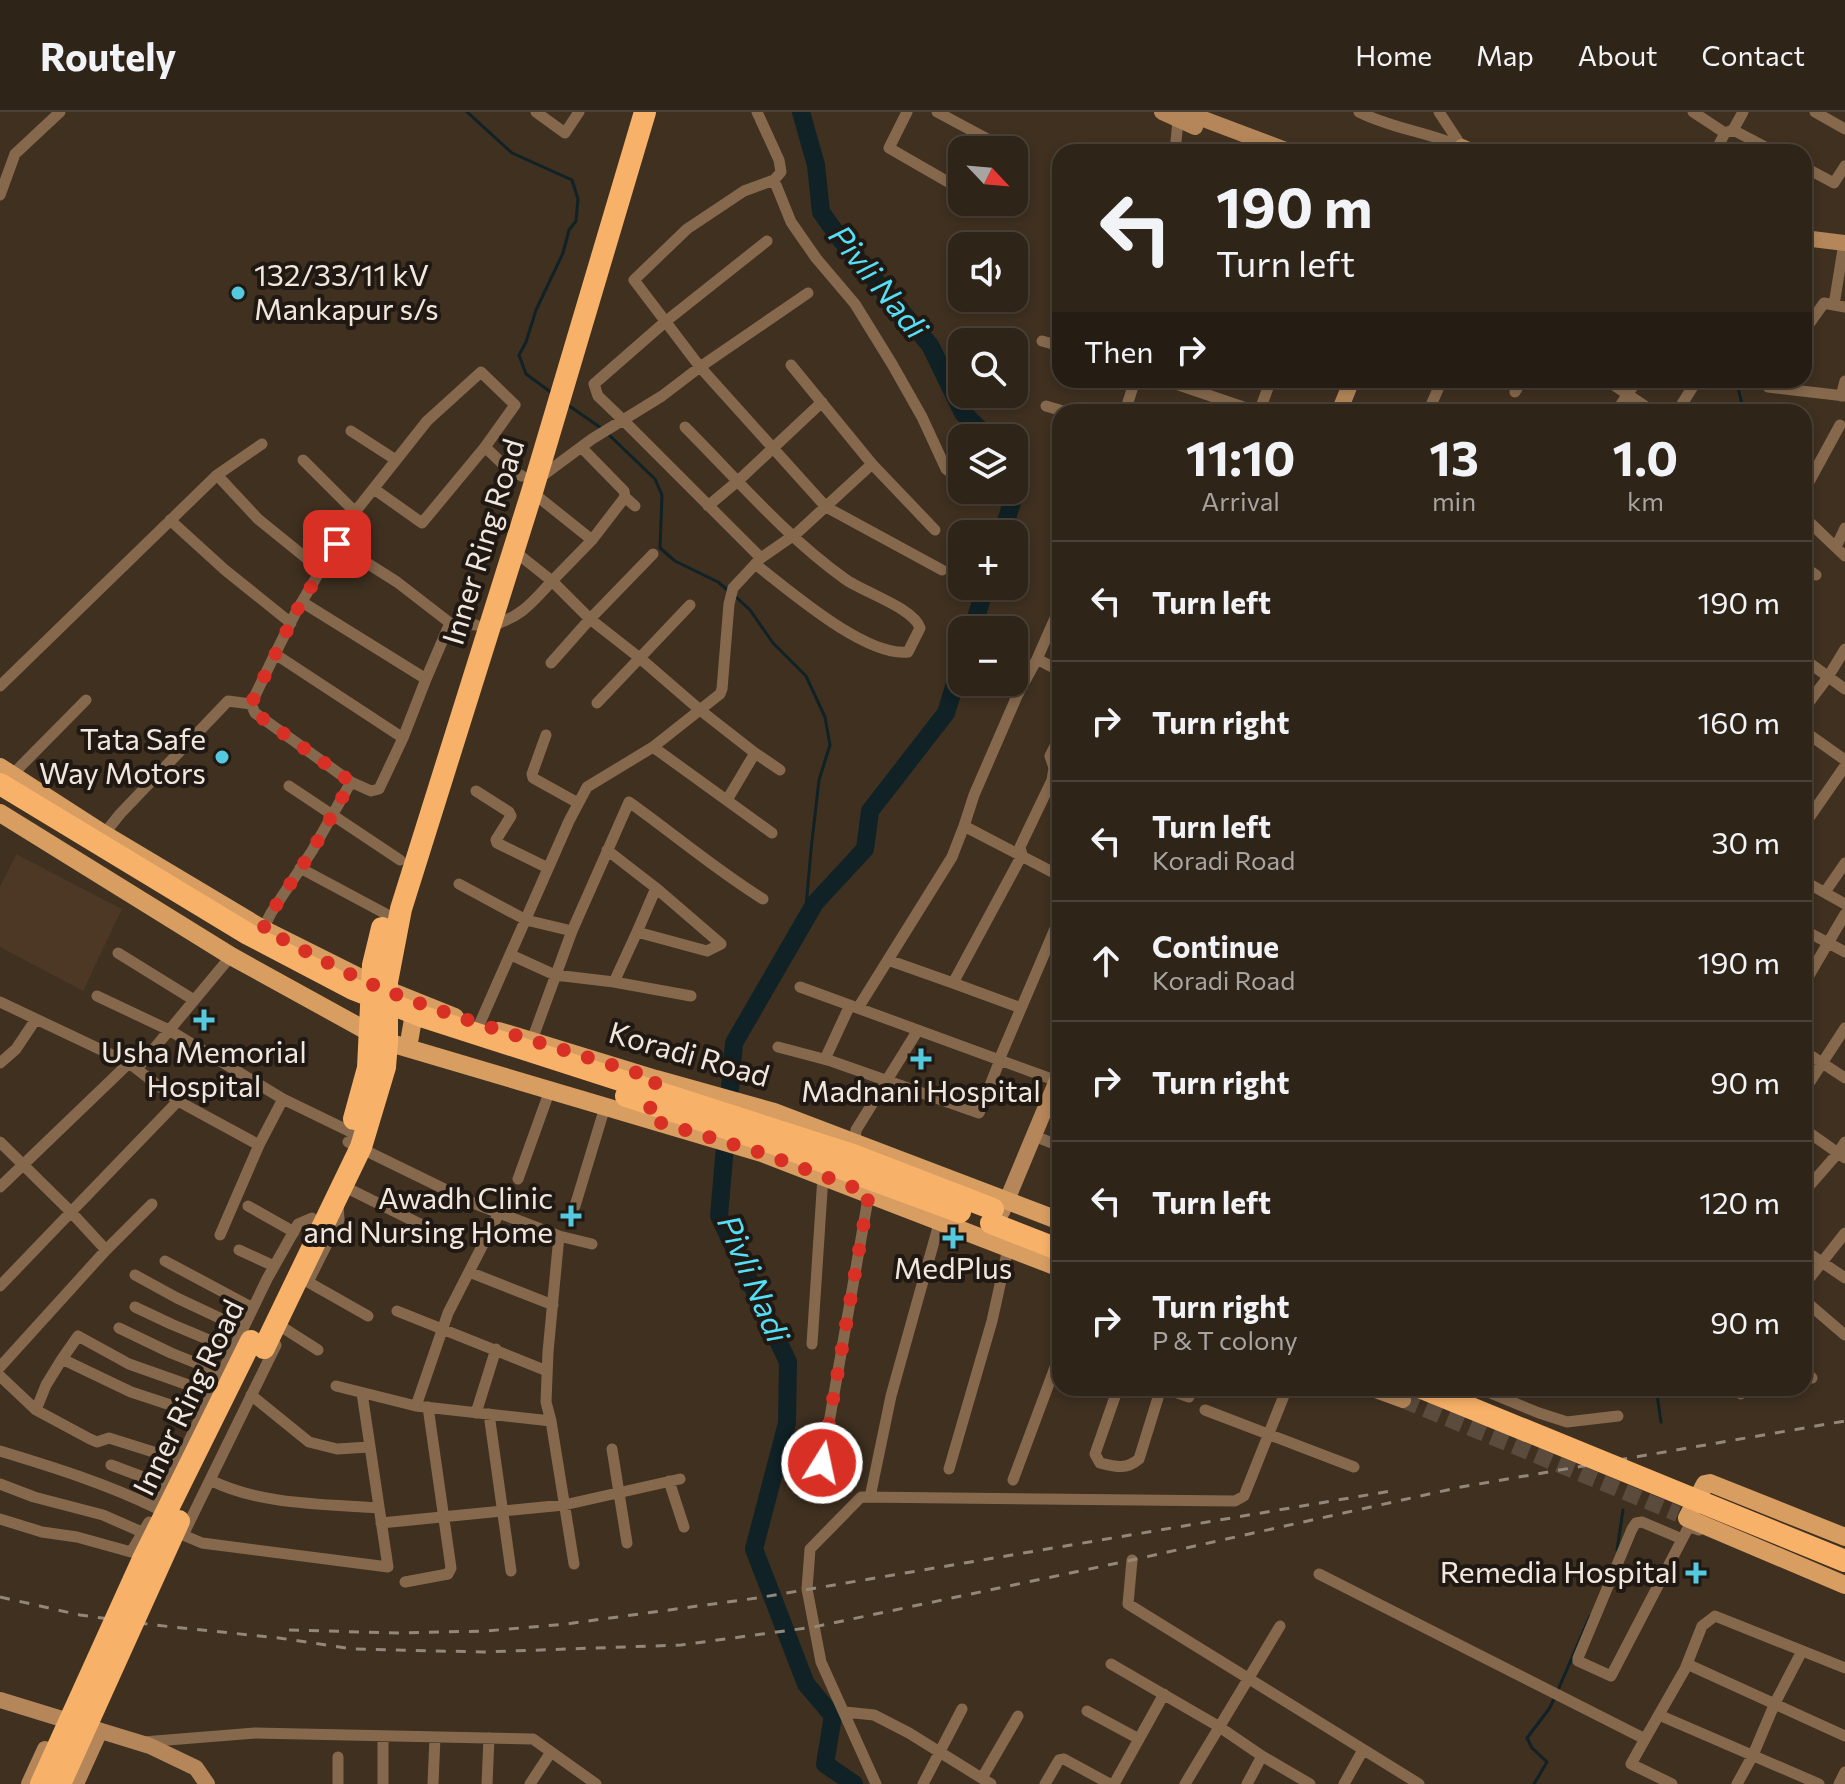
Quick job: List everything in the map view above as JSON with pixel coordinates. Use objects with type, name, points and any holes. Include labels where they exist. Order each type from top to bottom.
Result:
[{"type":"highway","name":"Inner Ring Road","points":[[380,988],[482,626],[513,550],[550,399],[613,164],[630,112]]},
{"type":"highway","name":"Inner Ring Road","points":[[550,399],[567,374],[645,112]]},
{"type":"highway","name":"Inner Ring Road","points":[[60,1784],[173,1533],[248,1342],[340,1191],[368,1068],[388,1041],[380,988],[373,965],[400,860],[529,483]]},
{"type":"highway","points":[[4,775],[248,934],[353,989],[424,1017],[853,1155],[1052,1246]]},
{"type":"highway","points":[[0,801],[252,951],[367,1007],[470,1046],[766,1141],[1003,1224],[1052,1233]]},
{"type":"highway","name":"Inner Ring Road","points":[[41,1784],[143,1559],[248,1342],[353,1141]]},
{"type":"highway","points":[[1442,1396],[1845,1561]]},
{"type":"highway","points":[[1477,1396],[1845,1546]]},
{"type":"main road","name":"Koradi Road","points":[[4,775],[263,929],[380,988],[479,1025],[774,1112],[855,1144],[1003,1224],[1052,1221]]},
{"type":"main road","points":[[0,813],[226,953],[388,1041],[762,1153],[940,1220],[1003,1224],[1052,1262]]},
{"type":"main road","points":[[226,953],[236,913]]},
{"type":"main road","points":[[388,1041],[416,1002]]},
{"type":"main road","points":[[648,1119],[656,1079]]},
{"type":"main road","points":[[1845,1537],[1710,1483],[1705,1484],[1682,1516],[1845,1585]]},
{"type":"street","points":[[0,195],[15,154],[60,112]]},
{"type":"street","points":[[536,112],[565,133],[579,112]]},
{"type":"street","points":[[757,112],[779,160],[781,172],[774,180],[744,191],[687,229],[634,280],[700,367],[826,507],[942,570]]},
{"type":"street","points":[[907,112],[889,148],[948,182]]},
{"type":"street","points":[[937,112],[982,136]]},
{"type":"street","points":[[1162,112],[1267,144]]},
{"type":"street","points":[[1359,112],[1378,122],[1454,144]]},
{"type":"street","points":[[1439,112],[1461,144]]},
{"type":"street","points":[[1693,112],[1757,144]]},
{"type":"street","points":[[1721,144],[1743,112]]},
{"type":"street","points":[[1815,112],[1845,129]]},
{"type":"street","points":[[1177,144],[1182,116]]},
{"type":"street","points":[[1182,116],[1243,144]]},
{"type":"street","points":[[1812,171],[1834,183],[1845,166]]},
{"type":"street","points":[[774,180],[791,222],[816,258],[855,304],[900,377],[948,471]]},
{"type":"street","points":[[1812,239],[1844,243],[1840,306],[1824,303],[1812,320]]},
{"type":"street","points":[[685,427],[791,536],[847,580],[918,621],[920,628],[908,652],[899,653],[852,634],[816,611],[758,561],[598,396],[594,384],[665,322],[767,241]]},
{"type":"street","points":[[529,483],[662,396],[808,293]]},
{"type":"street","points":[[1042,341],[1052,344]]},
{"type":"street","points":[[791,365],[872,464],[935,530]]},
{"type":"street","points":[[374,489],[422,523],[485,447],[515,405],[481,372],[427,421],[355,512],[275,654],[251,704],[255,713],[351,782],[371,791],[379,789],[450,623]]},
{"type":"street","points":[[1776,388],[1843,396],[1845,381]]},
{"type":"street","points":[[1188,388],[1235,404]]},
{"type":"street","points":[[1515,392],[1517,388]]},
{"type":"street","points":[[1618,388],[1642,404]]},
{"type":"street","points":[[1622,404],[1632,388]]},
{"type":"street","points":[[708,506],[822,402]]},
{"type":"street","points":[[1046,406],[1052,408]]},
{"type":"street","points":[[1812,476],[1840,425]]},
{"type":"street","points":[[351,431],[396,460]]},
{"type":"street","points":[[0,686],[217,475],[262,444]]},
{"type":"street","points":[[485,447],[592,540]]},
{"type":"street","points":[[581,447],[635,506]]},
{"type":"street","points":[[303,460],[355,512]]},
{"type":"street","points":[[479,1025],[587,787],[653,747],[720,694],[733,588],[758,561],[797,533],[872,464]]},
{"type":"street","points":[[217,475],[258,519],[321,570]]},
{"type":"street","points":[[337,544],[397,582],[450,623],[482,626],[508,621],[527,609],[592,540],[625,497]]},
{"type":"street","points":[[170,520],[225,570],[291,623]]},
{"type":"street","points":[[1812,525],[1840,552]]},
{"type":"street","points":[[1840,552],[1845,528]]},
{"type":"street","points":[[513,550],[700,710],[780,770]]},
{"type":"street","points":[[551,663],[653,554]]},
{"type":"street","points":[[1812,572],[1816,575]]},
{"type":"street","points":[[302,602],[426,679]]},
{"type":"street","points":[[597,703],[690,605]]},
{"type":"street","points":[[825,1059],[854,1007],[888,960],[952,857],[974,795],[1052,625]]},
{"type":"street","points":[[1812,698],[1845,649]]},
{"type":"street","points":[[275,654],[403,738]]},
{"type":"street","points":[[1037,659],[1052,667]]},
{"type":"street","points":[[1812,665],[1845,689]]},
{"type":"street","points":[[4,775],[86,700]]},
{"type":"street","points":[[104,834],[228,701],[251,704]]},
{"type":"street","points":[[546,735],[533,778],[578,803]]},
{"type":"street","points":[[1812,737],[1845,760]]},
{"type":"street","points":[[653,747],[772,833]]},
{"type":"street","points":[[727,800],[755,753]]},
{"type":"street","points":[[1812,813],[1845,766]]},
{"type":"street","points":[[953,983],[1022,855],[1020,847],[1052,780]]},
{"type":"street","points":[[263,929],[351,782]]},
{"type":"street","points":[[289,786],[400,860]]},
{"type":"street","points":[[476,791],[511,816],[497,843],[548,868]]},
{"type":"street","points":[[532,1040],[572,931],[629,802],[734,881],[763,899]]},
{"type":"street","points":[[964,826],[1052,872]]},
{"type":"street","points":[[607,850],[721,944],[707,951],[637,932]]},
{"type":"street","points":[[1825,892],[1845,863]]},
{"type":"street","points":[[300,868],[386,914]]},
{"type":"street","points":[[459,884],[526,920],[572,931]]},
{"type":"street","points":[[1812,885],[1845,904]]},
{"type":"street","points":[[614,982],[656,888]]},
{"type":"street","points":[[1812,969],[1845,914]]},
{"type":"street","points":[[1812,934],[1845,952]]},
{"type":"street","points":[[778,1047],[825,1059],[979,1113],[1052,936]]},
{"type":"street","points":[[118,953],[194,1000]]},
{"type":"street","points":[[0,1187],[169,1030],[226,953]]},
{"type":"street","points":[[511,955],[555,975],[691,996]]},
{"type":"street","points":[[888,960],[1021,1008]]},
{"type":"street","points":[[800,987],[1000,1060],[1052,1075]]},
{"type":"street","points":[[97,996],[169,1030],[353,1141],[473,1203],[559,1236],[592,1244]]},
{"type":"street","points":[[0,1002],[133,1066],[178,1101],[259,1145]]},
{"type":"street","points":[[0,1063],[16,1049],[36,1019]]},
{"type":"street","points":[[1812,1079],[1845,1028]]},
{"type":"street","points":[[855,1144],[856,1130],[918,1030]]},
{"type":"street","points":[[1812,1056],[1845,1078]]},
{"type":"street","points":[[518,1179],[550,1090]]},
{"type":"street","points":[[949,1469],[992,1321],[1003,1224],[1052,1092]]},
{"type":"street","points":[[220,1235],[259,1145],[283,1099]]},
{"type":"street","points":[[0,1286],[178,1101]]},
{"type":"street","points":[[575,1206],[605,1107]]},
{"type":"street","points":[[1812,1135],[1841,1156]]},
{"type":"street","points":[[1034,1136],[1052,1143]]},
{"type":"street","points":[[0,1142],[106,1250]]},
{"type":"street","points":[[1812,1184],[1841,1156],[1845,1142]]},
{"type":"street","points":[[812,1344],[823,1176]]},
{"type":"street","points":[[362,1393],[388,1567],[202,1543],[183,1535],[339,1220],[340,1191],[422,1225]]},
{"type":"street","points":[[822,1463],[869,1193]]},
{"type":"street","points":[[0,1367],[152,1204]]},
{"type":"street","points":[[248,1206],[294,1232]]},
{"type":"street","points":[[405,1582],[448,1574],[451,1568],[445,1518],[422,1406],[442,1328],[499,1213]]},
{"type":"street","points":[[0,1519],[131,1552],[144,1533],[221,1373],[248,1342],[253,1308],[274,1266],[298,1224],[312,1218]]},
{"type":"street","points":[[870,1497],[891,1396],[940,1220]]},
{"type":"street","points":[[1812,1276],[1845,1233]]},
{"type":"street","points":[[559,1236],[546,1402],[574,1564]]},
{"type":"street","points":[[239,1250],[274,1266]]},
{"type":"street","points":[[1812,1255],[1845,1278]]},
{"type":"street","points":[[165,1261],[253,1308]]},
{"type":"street","points":[[469,1272],[553,1305]]},
{"type":"street","points":[[135,1275],[248,1342]]},
{"type":"street","points":[[308,1282],[368,1316]]},
{"type":"street","points":[[135,1307],[171,1324],[248,1342]]},
{"type":"street","points":[[1812,1307],[1845,1335]]},
{"type":"street","points":[[397,1311],[547,1371]]},
{"type":"street","points":[[119,1328],[221,1373]]},
{"type":"street","points":[[285,1329],[318,1350]]},
{"type":"street","points":[[36,1410],[46,1385],[78,1336],[129,1364],[211,1393]]},
{"type":"street","points":[[476,1413],[496,1349]]},
{"type":"street","points":[[62,1359],[131,1392],[201,1415]]},
{"type":"street","points":[[1013,1480],[1052,1375]]},
{"type":"street","points":[[0,1376],[36,1410],[90,1439],[97,1442],[109,1438],[179,1460]]},
{"type":"street","points":[[336,1386],[422,1406],[551,1421]]},
{"type":"street","points":[[251,1395],[309,1442],[337,1449],[369,1447]]},
{"type":"street","points":[[1115,1396],[1095,1454],[1100,1463],[1120,1468],[1139,1459],[1159,1396]]},
{"type":"street","points":[[876,1783],[821,1662],[807,1589],[810,1549],[861,1497],[1235,1501],[1244,1496],[1284,1396]]},
{"type":"street","points":[[1392,1396],[1403,1400]]},
{"type":"street","points":[[1498,1396],[1567,1422],[1618,1416]]},
{"type":"street","points":[[1205,1410],[1354,1467]]},
{"type":"street","points":[[489,1414],[511,1571]]},
{"type":"street","points":[[612,1449],[627,1543]]},
{"type":"street","points":[[0,1451],[135,1497],[156,1508]]},
{"type":"street","points":[[111,1465],[167,1486]]},
{"type":"street","points":[[210,1480],[227,1489],[278,1500],[379,1508]]},
{"type":"street","points":[[381,1523],[564,1505],[674,1480],[684,1527]]},
{"type":"street","points":[[0,1484],[34,1497],[103,1515],[144,1533]]},
{"type":"street","points":[[1682,1539],[1642,1522],[1636,1523],[1578,1661],[1611,1676],[1688,1528],[1730,1544],[1748,1544]]},
{"type":"street","points":[[1132,1560],[1128,1604],[1419,1784]]},
{"type":"street","points":[[1319,1574],[1645,1739]]},
{"type":"street","points":[[1672,1784],[1631,1764],[1687,1664],[1702,1626],[1715,1616],[1845,1668]]},
{"type":"street","points":[[1185,1784],[1280,1626]]},
{"type":"street","points":[[1737,1784],[1802,1651]]},
{"type":"street","points":[[1111,1664],[1310,1784]]},
{"type":"street","points":[[1687,1664],[1845,1736]]},
{"type":"street","points":[[1045,1784],[1059,1760],[1064,1759],[1112,1784],[1164,1694]]},
{"type":"street","points":[[0,1700],[154,1747],[196,1768],[207,1784]]},
{"type":"street","points":[[923,1784],[962,1709]]},
{"type":"street","points":[[1087,1711],[1139,1739]]},
{"type":"street","points":[[845,1712],[874,1715],[987,1781],[1018,1716]]},
{"type":"street","points":[[1659,1715],[1819,1784]]},
{"type":"street","points":[[29,1784],[59,1719]]},
{"type":"street","points":[[76,1784],[100,1731]]},
{"type":"street","points":[[140,1743],[255,1733],[533,1739],[585,1779]]},
{"type":"street","points":[[383,1736],[383,1784]]},
{"type":"street","points":[[433,1784],[435,1737]]},
{"type":"street","points":[[487,1784],[489,1738]]},
{"type":"street","points":[[1344,1784],[1363,1750]]},
{"type":"street","points":[[530,1784],[551,1752]]},
{"type":"street","points":[[1247,1784],[1262,1756]]},
{"type":"street","points":[[338,1757],[338,1784]]},
{"type":"street","points":[[1839,1784],[1845,1772]]},
{"type":"street","points":[[570,1784],[585,1779]]},
{"type":"shaded area","points":[[16,854],[122,909],[83,991],[0,947],[0,887]]},
{"type":"waterway","points":[[467,112],[512,153],[572,180],[578,199],[576,221],[569,230],[563,253],[519,355],[526,374],[552,393]]},
{"type":"waterway","name":"Pivli Nadi","points":[[801,112],[816,165],[821,212],[930,345],[963,413],[974,424]]},
{"type":"waterway","points":[[1738,388],[1742,404]]},
{"type":"waterway","points":[[568,405],[601,428]]},
{"type":"waterway","points":[[607,433],[655,479],[662,495],[660,548],[675,561],[718,582],[730,592]]},
{"type":"waterway","name":"Pivli Nadi","points":[[1006,520],[1011,504]]},
{"type":"waterway","points":[[736,597],[750,610],[773,643],[806,676],[825,717],[830,745],[819,780],[805,919]]},
{"type":"waterway","name":"Pivli Nadi","points":[[976,616],[982,600]]},
{"type":"waterway","name":"Pivli Nadi","points":[[854,1784],[825,1764],[833,1716],[806,1684],[754,1549],[787,1423],[788,1362],[719,1216],[734,1043],[815,903],[865,849],[870,811],[946,713],[951,696]]},
{"type":"waterway","points":[[1657,1396],[1661,1422]]},
{"type":"waterway","points":[[1617,1550],[1623,1510]]},
{"type":"waterway","points":[[1558,1690],[1590,1616]]},
{"type":"waterway","points":[[1534,1784],[1547,1762],[1532,1748],[1527,1738],[1555,1697]]},
{"type":"tunnel","points":[[1403,1400],[1678,1514]]},
{"type":"railway","points":[[0,1597],[80,1615],[353,1649],[483,1652],[681,1645],[814,1627],[1461,1487],[1845,1421]]},
{"type":"railway","points":[[289,1630],[399,1633],[486,1631],[566,1624],[757,1598],[1397,1490]]},
{"type":"place","name":"132/33/11 kV Mankapur s/s","points":[[238,293]]},
{"type":"place","name":"Tata Safe Way Motors","points":[[222,757]]},
{"type":"place","name":"Usha Memorial Hospital","points":[[204,1020]]},
{"type":"place","name":"Madnani Hospital","points":[[921,1059]]},
{"type":"place","name":"Awadh Clinic and Nursing Home","points":[[571,1216]]},
{"type":"place","name":"MedPlus","points":[[953,1238]]},
{"type":"place","name":"Remedia Hospital","points":[[1696,1573]]},
{"type":"route","points":[[337,544],[297,610],[251,704],[255,713],[351,782],[263,929],[397,995],[479,1025],[656,1079],[648,1119],[762,1153],[869,1193],[822,1463]]}]
